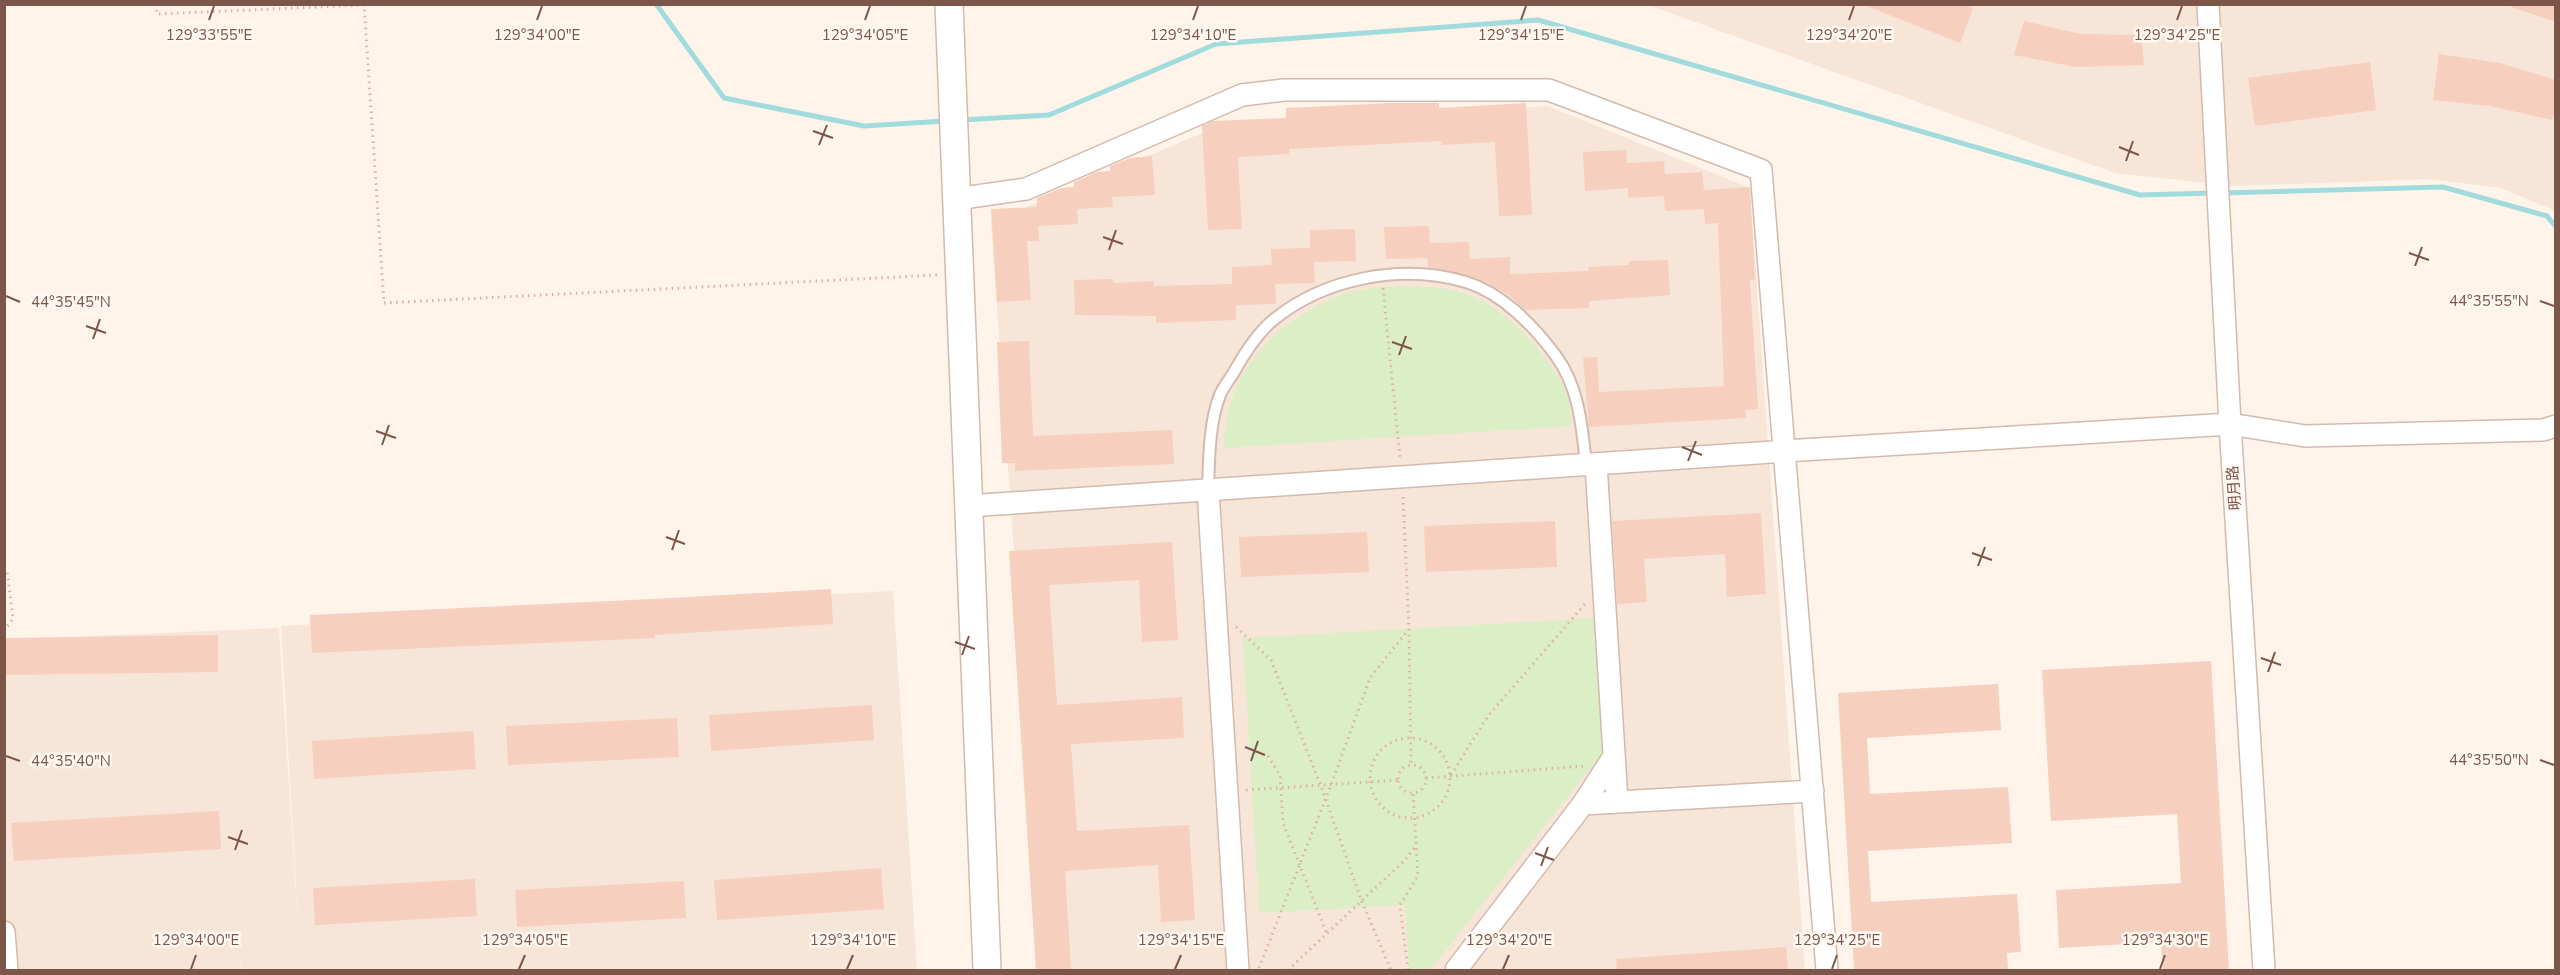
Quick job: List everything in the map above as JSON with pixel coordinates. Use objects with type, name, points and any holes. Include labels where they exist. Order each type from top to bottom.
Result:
[{"type":"street","points":[[949,4],[987,970]]},
{"type":"street","name":"明月路","points":[[2208,4],[2230,424],[2264,970]]},
{"type":"street","points":[[956,199],[1026,189],[1242,95],[1284,90],[1548,90],[1761,170],[1786,451],[1827,970]]},
{"type":"street","points":[[968,506],[1786,451],[2230,424],[2305,436],[2543,430],[2556,426]]},
{"type":"street","points":[[1591,464],[1603,583],[1612,760],[1617,802]]},
{"type":"street","points":[[1208,490],[1238,970]]},
{"type":"street","points":[[1456,970],[1582,804],[1612,760]]},
{"type":"street","points":[[1582,804],[1813,791]]},
{"type":"street","points":[[4,932],[7,970]]},
{"type":"lane","points":[[1208,490],[1210,443],[1220,396],[1247,350],[1272,322],[1310,298],[1345,282],[1382,274],[1428,276],[1466,282],[1503,301],[1557,357],[1573,388],[1591,464]]},
{"type":"path","points":[[156,4],[157,14],[364,5],[384,303],[959,274]]},
{"type":"path","points":[[1382,274],[1402,477],[1409,629],[1411,766]]},
{"type":"path","points":[[4,568],[7,570],[12,619],[4,630]]},
{"type":"path","points":[[1450,777],[1488,716],[1603,583]]},
{"type":"path","points":[[1215,607],[1271,660],[1326,799],[1362,902],[1391,970]]},
{"type":"path","points":[[1258,970],[1371,678],[1409,629]]},
{"type":"path","points":[[1411,738],[1429,743],[1439,750],[1446,761],[1450,777],[1449,788],[1443,800],[1434,810],[1414,817],[1394,815],[1383,807],[1374,796],[1370,783],[1375,759],[1382,749],[1393,742],[1411,738]]},
{"type":"path","points":[[1268,756],[1280,775],[1283,823],[1327,934]]},
{"type":"path","points":[[1426,778],[1612,760]]},
{"type":"path","points":[[1411,766],[1423,770],[1426,778],[1424,787],[1413,793],[1404,790],[1399,780],[1403,770],[1411,766]]},
{"type":"path","points":[[1226,791],[1399,780]]},
{"type":"path","points":[[1408,970],[1401,905],[1418,876],[1413,793]]},
{"type":"path","points":[[1288,970],[1362,902],[1416,846]]},
{"type":"shaded area","points":[[1648,5],[2555,5],[2555,211],[2501,188],[2430,179],[2234,186],[2115,173]]},
{"type":"shaded area","points":[[1548,106],[1750,188],[1805,970],[1043,970],[991,222],[1231,121]]},
{"type":"shaded area","points":[[893,591],[917,970],[241,970],[240,962],[240,970],[5,970],[4,640],[279,628],[300,957],[281,626]]},
{"type":"green space","points":[[1378,287],[1441,288],[1460,292],[1479,299],[1506,317],[1546,358],[1556,374],[1569,403],[1572,426],[1224,448],[1226,422],[1232,398],[1243,375],[1274,337],[1293,321],[1338,296]]},
{"type":"green space","points":[[1596,618],[1604,751],[1430,970],[1409,970],[1405,905],[1259,913],[1243,638]]},
{"type":"building","points":[[1964,4],[1973,8],[1960,43],[1864,5]]},
{"type":"building","points":[[2512,4],[2556,4],[2556,22],[2511,7]]},
{"type":"building","points":[[2024,21],[2080,34],[2141,35],[2144,65],[2076,67],[2014,55]]},
{"type":"building","points":[[2439,54],[2500,63],[2556,80],[2556,109],[2552,120],[2490,106],[2433,100]]},
{"type":"building","points":[[2370,62],[2376,110],[2255,126],[2248,78]]},
{"type":"building","points":[[1439,103],[1439,108],[1526,103],[1532,215],[1499,216],[1495,142],[1442,145],[1441,141],[1289,149],[1289,154],[1238,157],[1242,229],[1208,230],[1202,126],[1213,121],[1286,118],[1286,108]]},
{"type":"building","points":[[1626,150],[1627,163],[1664,161],[1665,174],[1702,172],[1704,190],[1750,187],[1755,280],[1750,280],[1758,409],[1745,410],[1746,418],[1589,427],[1583,358],[1597,357],[1599,392],[1724,386],[1718,223],[1705,224],[1704,209],[1665,211],[1664,196],[1628,198],[1628,188],[1585,191],[1583,152]]},
{"type":"building","points":[[1152,156],[1155,195],[1112,197],[1113,207],[1077,209],[1078,224],[1038,226],[1039,241],[1027,241],[1031,300],[997,302],[991,209],[1037,207],[1037,198],[1061,188],[1074,187],[1074,182],[1097,172],[1110,171],[1110,166],[1130,158]]},
{"type":"building","points":[[1429,226],[1430,243],[1469,242],[1470,259],[1510,257],[1510,274],[1589,271],[1588,267],[1629,265],[1629,261],[1668,260],[1670,295],[1589,301],[1589,308],[1525,310],[1509,295],[1482,280],[1468,275],[1428,268],[1427,258],[1386,259],[1384,227]]},
{"type":"building","points":[[1355,229],[1356,261],[1314,262],[1315,283],[1275,284],[1276,304],[1236,305],[1236,320],[1156,323],[1156,316],[1075,315],[1074,280],[1113,279],[1113,283],[1154,281],[1154,286],[1232,284],[1232,267],[1272,265],[1271,249],[1310,248],[1310,230]]},
{"type":"building","points":[[1029,341],[1033,436],[1172,430],[1174,464],[1015,471],[1015,463],[1002,463],[997,342]]},
{"type":"building","points":[[1761,513],[1766,594],[1727,597],[1725,554],[1644,559],[1647,602],[1617,604],[1612,521]]},
{"type":"building","points":[[1555,521],[1557,567],[1426,572],[1424,526]]},
{"type":"building","points":[[1367,532],[1369,572],[1241,577],[1239,537]]},
{"type":"building","points":[[1172,542],[1178,640],[1142,642],[1139,580],[1049,585],[1057,705],[1182,697],[1184,738],[1071,744],[1077,831],[1189,825],[1195,920],[1161,922],[1158,865],[1065,871],[1071,970],[1036,970],[1009,551]]},
{"type":"building","points":[[831,589],[833,624],[655,635],[655,638],[312,653],[310,615]]},
{"type":"building","points":[[218,635],[218,672],[4,675],[4,638]]},
{"type":"building","points":[[2211,661],[2229,970],[2163,970],[2161,942],[2059,948],[2056,890],[2181,883],[2177,814],[2051,821],[2042,670]]},
{"type":"building","points":[[1998,684],[2001,730],[1867,738],[1870,794],[2008,787],[2012,843],[1868,851],[1871,902],[2017,894],[2021,952],[2007,953],[2008,970],[1854,970],[1838,693]]},
{"type":"building","points":[[872,705],[874,740],[711,751],[709,715]]},
{"type":"building","points":[[677,718],[679,757],[508,765],[506,726]]},
{"type":"building","points":[[473,731],[476,769],[314,779],[312,741]]},
{"type":"building","points":[[219,811],[221,849],[14,861],[11,823]]},
{"type":"building","points":[[881,868],[884,909],[717,920],[714,880]]},
{"type":"building","points":[[475,879],[477,916],[315,925],[313,888]]},
{"type":"building","points":[[684,881],[686,918],[517,927],[515,890]]},
{"type":"building","points":[[1786,947],[1788,970],[1617,970],[1616,959]]},
{"type":"waterway","points":[[656,4],[724,98],[864,126],[946,121]]},
{"type":"waterway","points":[[961,120],[1049,115],[1216,44],[1538,20],[2140,195],[2213,193]]},
{"type":"waterway","points":[[2223,193],[2443,187],[2547,216],[2556,227]]}]
